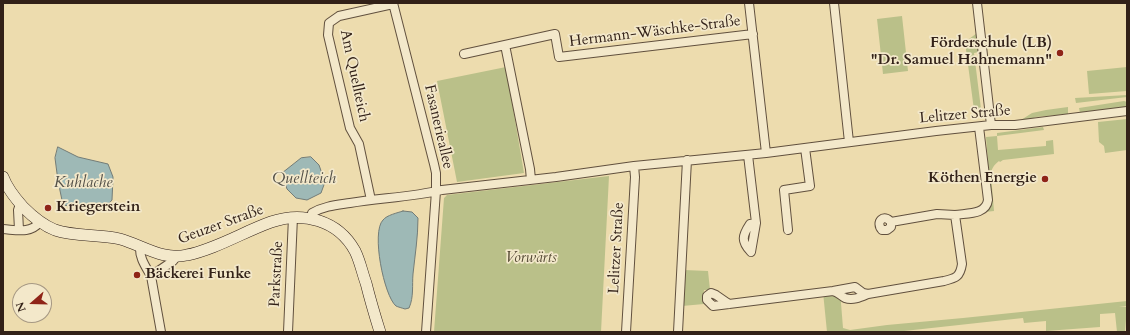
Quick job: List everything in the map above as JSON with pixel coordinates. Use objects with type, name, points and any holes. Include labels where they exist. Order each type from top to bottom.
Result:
[{"type":"main road","name":"Geuzer Straße","points":[[3,177],[8,188],[20,204],[40,222],[54,230],[112,237],[162,255],[176,257],[192,254],[270,222],[281,219],[293,217],[311,218],[322,221],[334,228],[346,239],[355,251],[380,332]]},
{"type":"street","points":[[749,3],[766,153]]},
{"type":"street","points":[[834,3],[849,142]]},
{"type":"street","points":[[977,3],[992,125]]},
{"type":"street","name":"Fasanerieallee","points":[[393,4],[436,173],[426,332]]},
{"type":"street","name":"Am Quellteich","points":[[371,200],[358,144],[350,128],[329,42],[329,23],[339,16],[393,4]]},
{"type":"street","name":"Hermann-Wäschke-Straße","points":[[505,44],[555,34],[559,57],[561,57],[753,34]]},
{"type":"street","points":[[464,54],[505,44],[531,180]]},
{"type":"street","name":"Lelitzer Straße","points":[[311,218],[312,213],[319,209],[371,200],[575,175],[634,166],[766,153],[979,126],[1015,125],[1127,111]]},
{"type":"street","points":[[891,222],[937,214],[955,215],[981,211],[987,205],[988,200],[979,126]]},
{"type":"street","points":[[788,230],[784,190],[810,186],[805,148]]},
{"type":"street","points":[[748,155],[756,223]]},
{"type":"street","points":[[678,332],[687,160]]},
{"type":"street","name":"Lelitzer Straße","points":[[626,332],[635,177],[634,166]]},
{"type":"street","points":[[19,230],[18,210],[20,204]]},
{"type":"street","points":[[833,291],[838,292],[844,298],[850,299],[868,294],[944,281],[958,276],[961,272],[962,264],[955,215]]},
{"type":"street","name":"Parkstraße","points":[[288,332],[293,217]]},
{"type":"street","points":[[3,229],[30,229],[36,227],[40,222]]},
{"type":"street","points":[[140,246],[142,260],[151,276],[161,332]]},
{"type":"street","points":[[151,276],[173,261],[176,257]]},
{"type":"street","points":[[729,304],[833,291],[855,286],[863,293],[868,294]]},
{"type":"green space","points":[[902,16],[908,71],[883,74],[877,19]]},
{"type":"green space","points":[[977,33],[979,52],[974,53],[981,109],[974,110],[965,42]]},
{"type":"green space","points":[[506,67],[524,173],[457,182],[437,81]]},
{"type":"green space","points":[[1127,67],[1127,91],[1089,94],[1087,71]]},
{"type":"green space","points":[[1127,95],[1127,97],[1076,103],[1075,98]]},
{"type":"green space","points":[[1124,101],[1127,102],[1127,107],[1080,113],[1079,108]]},
{"type":"green space","points":[[1068,107],[1068,114],[1036,117],[1026,121],[1021,120],[1032,113]]},
{"type":"green space","points":[[1127,119],[1127,150],[1105,153],[1104,146],[1099,142],[1098,122]]},
{"type":"green space","points":[[1043,127],[1044,130],[997,136],[997,133]]},
{"type":"green space","points":[[997,136],[998,150],[1046,146],[1046,141],[1053,140],[1054,154],[999,161],[993,167],[991,173],[994,211],[985,212],[991,200],[986,137]]},
{"type":"green space","name":"Vorwärts","points":[[609,176],[601,332],[434,332],[444,198],[447,195]]},
{"type":"green space","points":[[684,270],[708,271],[710,290],[704,290],[704,304],[682,306]]},
{"type":"green space","points":[[823,292],[842,297],[843,328],[850,330],[1127,301],[1127,306],[1119,307],[1127,307],[1125,332],[1117,332],[1115,313],[1100,314],[1100,327],[1046,331],[1046,321],[1024,323],[1023,318],[895,332],[827,332]]},
{"type":"water","name":"Kuhlache","points":[[58,147],[78,157],[108,164],[113,177],[112,200],[104,209],[63,205],[55,158]]},
{"type":"water","name":"Quellteich","points":[[311,157],[319,165],[325,182],[321,193],[307,200],[296,198],[287,189],[282,173],[301,158]]},
{"type":"water","points":[[403,211],[412,212],[418,218],[412,300],[409,308],[405,309],[396,306],[387,290],[380,264],[378,237],[383,220],[390,215]]},
{"type":"place","name":"Förderschule (LB) \"Dr. Samuel Hahnemann\"","points":[[1060,53]]},
{"type":"place","name":"Köthen Energie","points":[[1045,179]]},
{"type":"place","name":"Kriegerstein","points":[[48,208]]},
{"type":"place","name":"Bäckerei Funke","points":[[137,275]]}]
